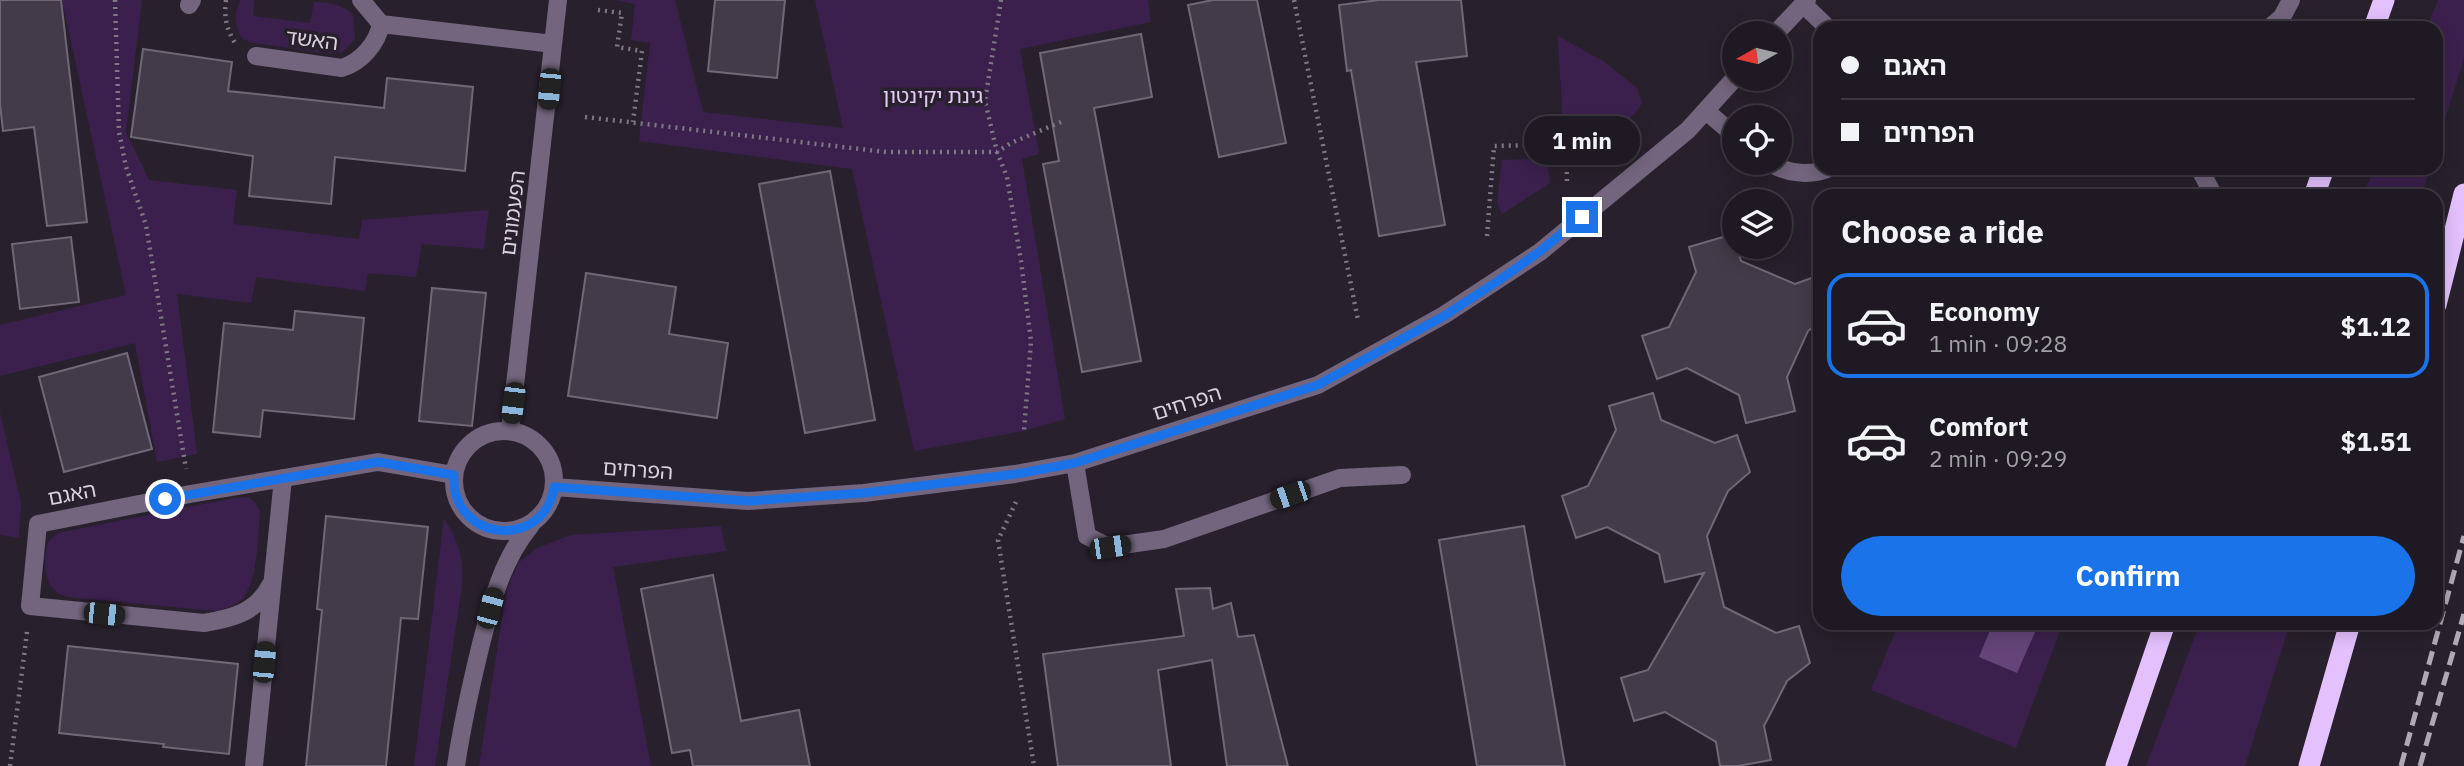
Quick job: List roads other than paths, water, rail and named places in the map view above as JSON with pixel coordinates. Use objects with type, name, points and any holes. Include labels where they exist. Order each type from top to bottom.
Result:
[{"type":"highway","points":[[2376,21],[2384,0]]},
{"type":"highway","points":[[2443,277],[2464,194]]},
{"type":"highway","points":[[2116,766],[2163,630]]},
{"type":"highway","points":[[2309,766],[2348,630]]},
{"type":"street","points":[[361,0],[381,24],[553,44]]},
{"type":"street","name":"הפעמונים","points":[[510,430],[558,0]]},
{"type":"street","points":[[2277,21],[2291,0]]},
{"type":"street","points":[[1787,21],[1805,2],[1822,21]]},
{"type":"street","name":"האשד","points":[[256,56],[342,68],[356,64],[368,51],[380,33],[381,24]]},
{"type":"street","name":"הפרחים","points":[[554,487],[748,501],[878,491],[1016,474],[1075,463],[1318,385],[1444,316],[1539,252],[1688,130],[1724,91]]},
{"type":"street","points":[[1706,111],[1722,125]]},
{"type":"street","points":[[1792,172],[1800,174],[1813,171]]},
{"type":"street","points":[[456,766],[463,714],[497,582],[517,542],[546,509],[555,476],[550,459],[540,446],[526,435],[510,430],[492,431],[468,445],[460,456],[454,475],[456,497],[463,510],[485,528],[501,531],[519,529],[534,522]]},
{"type":"street","name":"האגם","points":[[271,584],[263,599],[248,611],[227,620],[204,623],[30,606],[38,524],[190,494],[378,462],[454,475]]},
{"type":"street","points":[[1075,463],[1087,536],[1110,547],[1164,539],[1340,478],[1402,475]]},
{"type":"street","points":[[254,766],[283,478]]},
{"type":"railway","points":[[2443,613],[2464,536]]},
{"type":"railway","points":[[2420,766],[2464,614]]},
{"type":"railway","points":[[2401,766],[2438,630]]},
{"type":"park label","name":"גינת יקינטון","points":[[933,96]]}]
